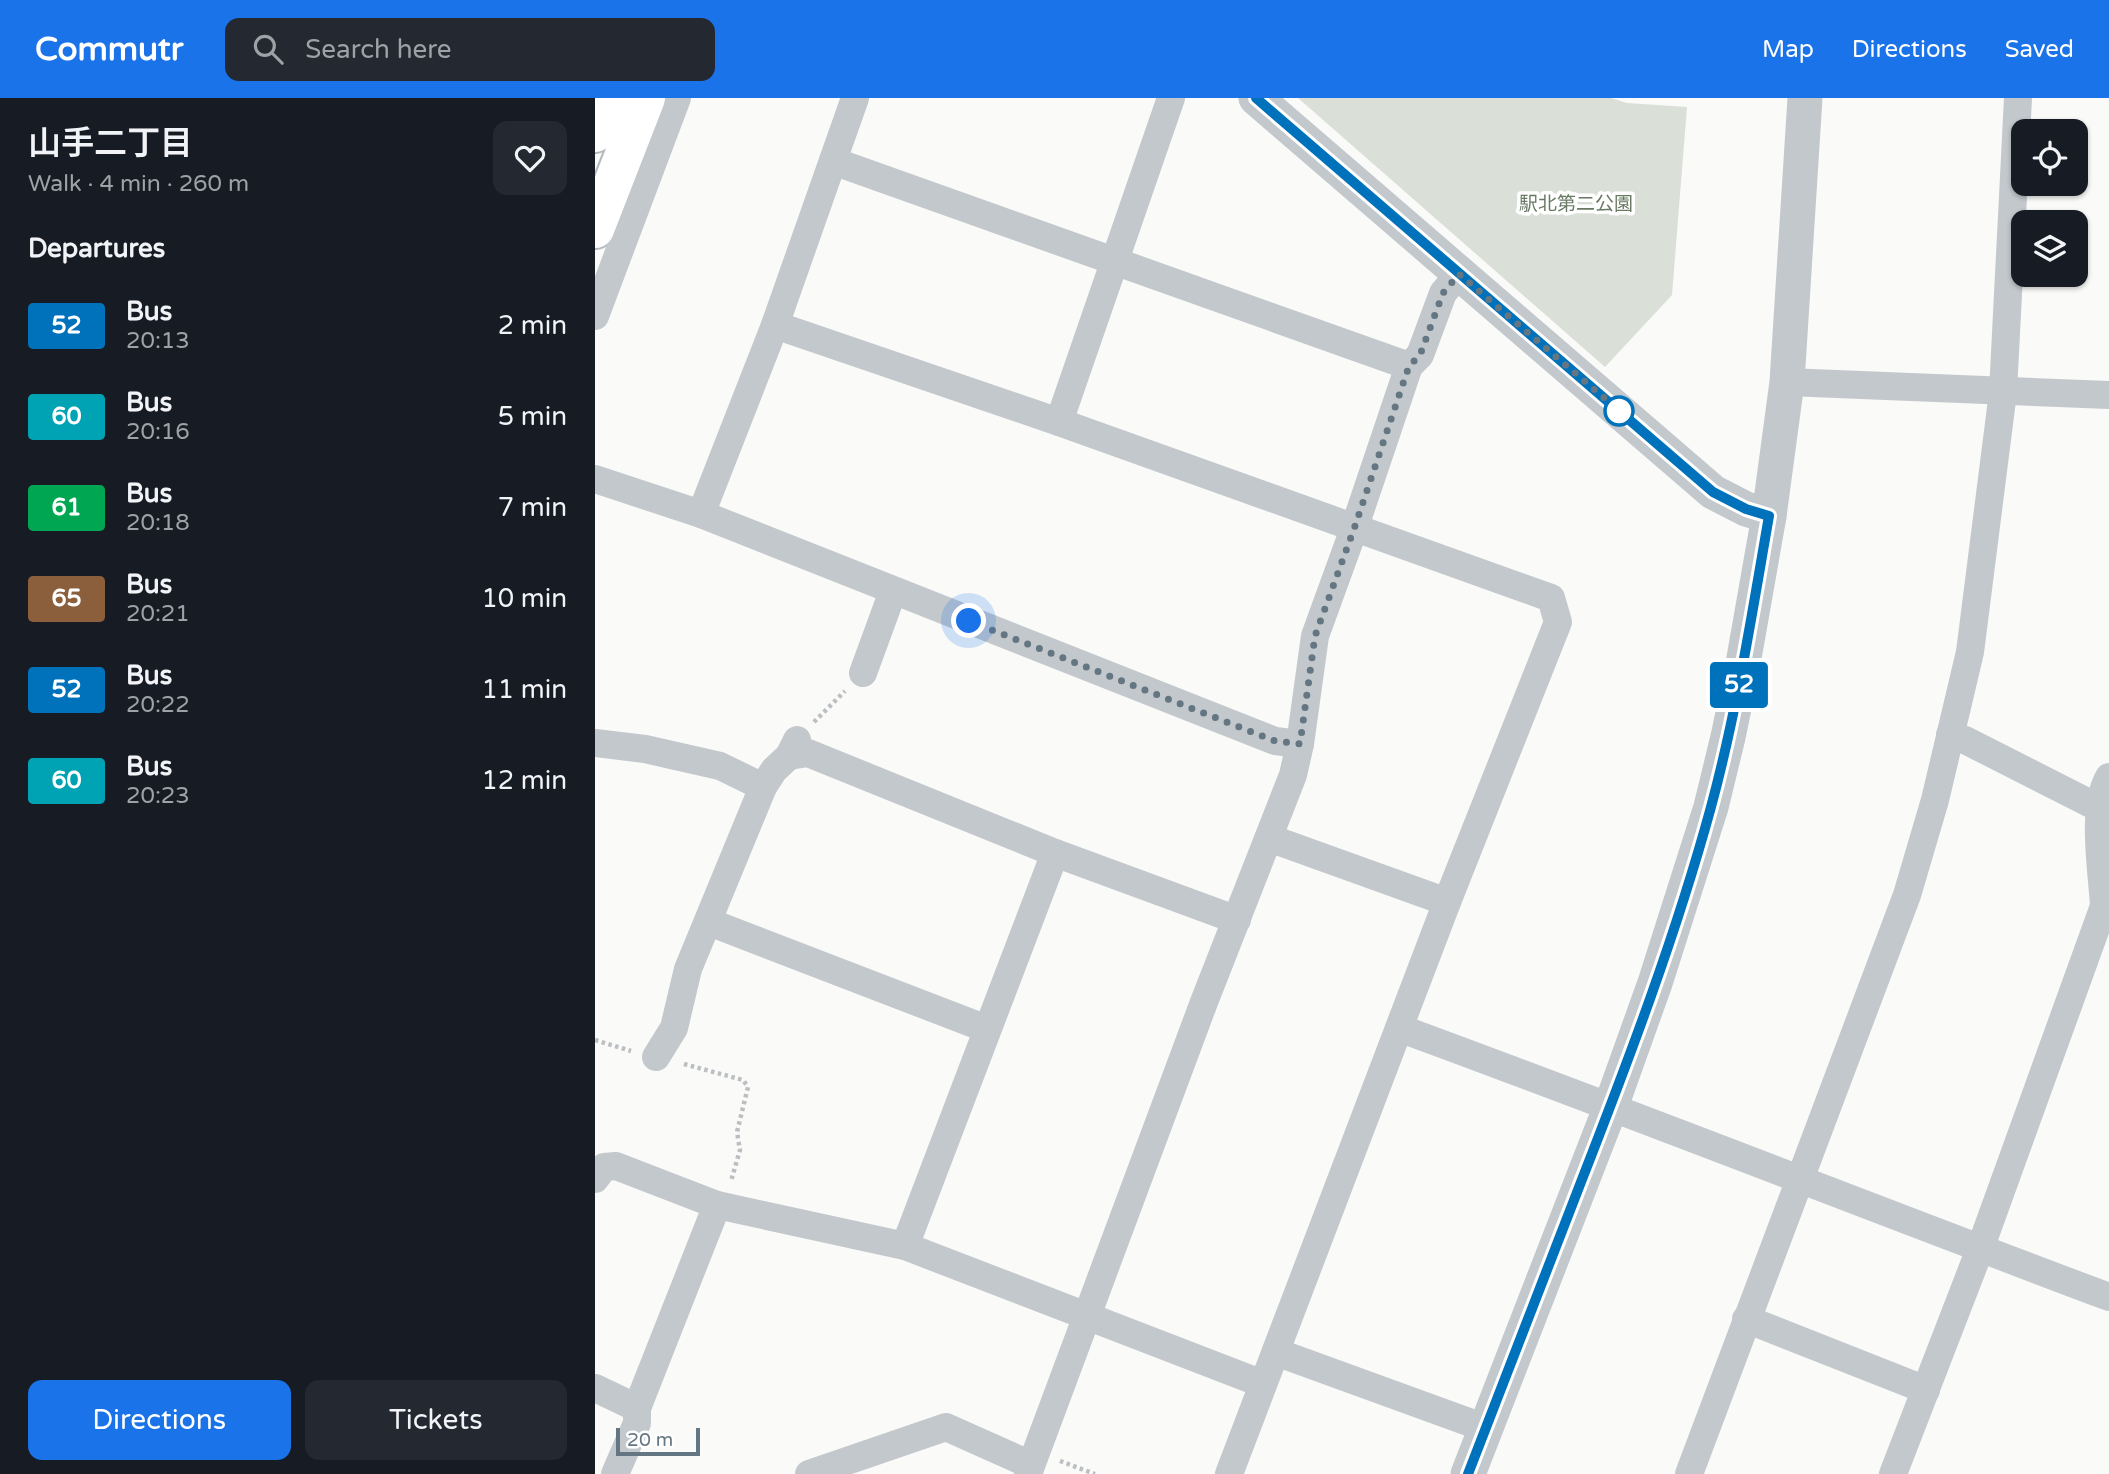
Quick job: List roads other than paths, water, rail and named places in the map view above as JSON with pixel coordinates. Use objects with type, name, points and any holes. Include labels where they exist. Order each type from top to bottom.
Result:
[{"type":"main road","points":[[595,134],[608,98]]},
{"type":"main road","points":[[595,229],[646,98]]},
{"type":"street","points":[[595,316],[677,98]]},
{"type":"street","points":[[701,514],[775,325],[855,98]]},
{"type":"street","points":[[1059,422],[1171,98]]},
{"type":"street","points":[[1256,98],[1713,492],[1746,509],[1769,516]]},
{"type":"street","points":[[1468,1474],[1611,1106],[1655,983],[1711,807],[1739,688],[1769,516],[1787,382],[1805,98]]},
{"type":"street","points":[[1689,1474],[1907,895],[1935,800],[1970,652],[2003,392],[2018,98]]},
{"type":"street","points":[[833,161],[1409,366]]},
{"type":"street","points":[[809,1474],[946,1427],[1032,1463],[1085,1317],[1293,775],[1315,636],[1409,366],[1420,355],[1443,293],[1459,274]]},
{"type":"street","points":[[775,325],[1355,526],[1551,598],[1558,622],[1447,902],[1229,1474]]},
{"type":"street","points":[[1787,382],[2109,395]]},
{"type":"street","points":[[595,479],[701,514],[1275,741],[1300,744]]},
{"type":"street","points":[[863,673],[893,591]]},
{"type":"street","points":[[1950,735],[1965,740],[2099,808]]},
{"type":"street","points":[[595,743],[645,749],[720,766],[763,788]]},
{"type":"street","points":[[656,1057],[674,1028],[688,970],[763,788],[794,747],[1055,853],[1237,920]]},
{"type":"street","points":[[1893,1474],[2107,906],[2099,808],[2104,785],[2109,777]]},
{"type":"street","points":[[1269,838],[1447,902]]},
{"type":"street","points":[[905,1246],[1055,853]]},
{"type":"street","points":[[709,922],[987,1029]]},
{"type":"street","points":[[1399,1028],[1611,1106],[2109,1297]]},
{"type":"street","points":[[595,1179],[604,1167],[616,1166],[717,1205],[905,1246],[1263,1384]]},
{"type":"street","points":[[615,1474],[637,1423],[637,1408],[717,1205]]},
{"type":"street","points":[[1747,1319],[1926,1390]]},
{"type":"street","points":[[1276,1352],[1485,1429]]},
{"type":"street","points":[[595,1388],[637,1408]]},
{"type":"park label","name":"駅北第二公園","points":[[1576,203]]}]
